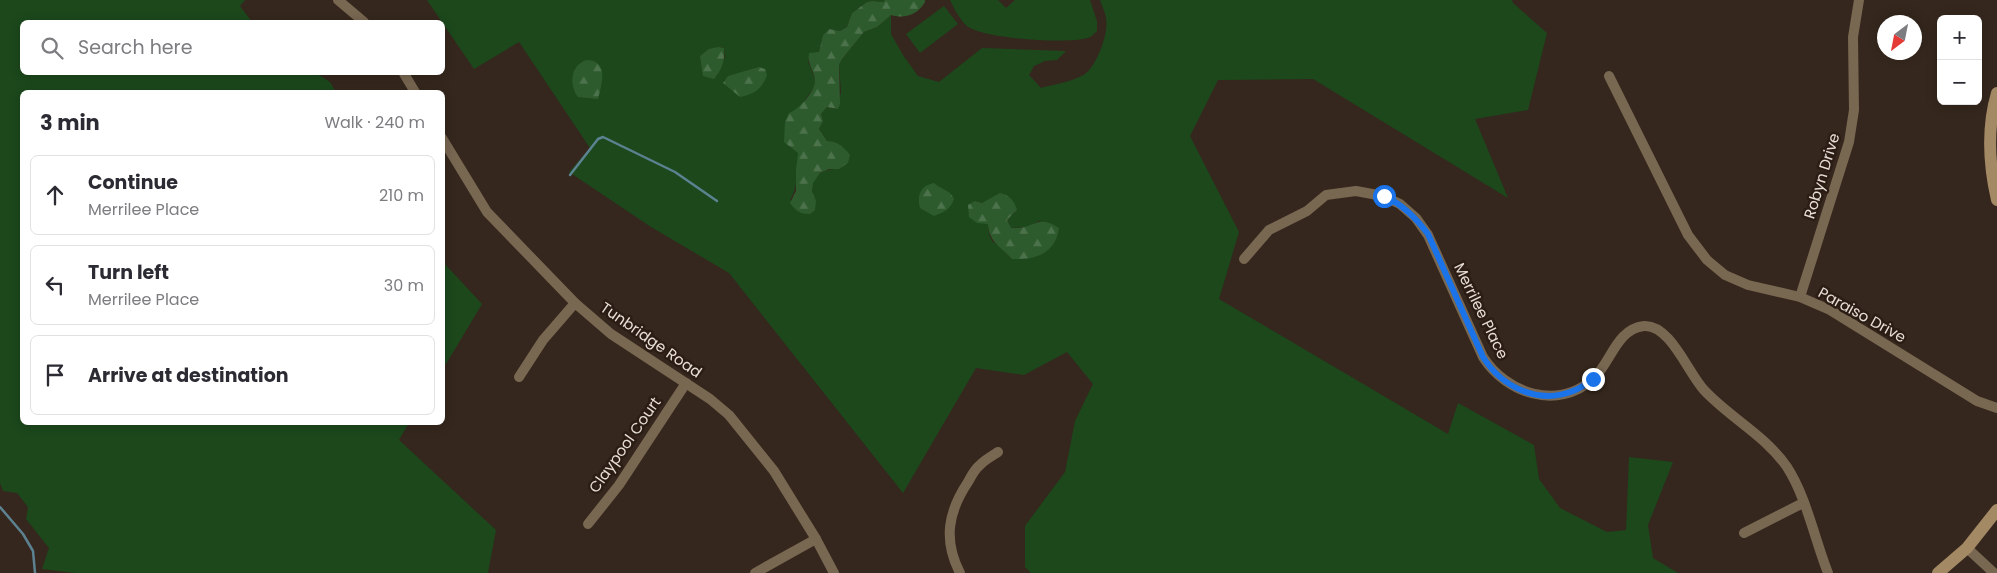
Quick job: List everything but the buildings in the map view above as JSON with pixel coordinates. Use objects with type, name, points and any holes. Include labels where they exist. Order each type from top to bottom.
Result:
[{"type":"street","points":[[338,0],[362,20]]},
{"type":"street","name":"Robyn Drive","points":[[1800,297],[1849,142],[1854,110],[1852,37],[1859,0]]},
{"type":"street","points":[[405,75],[414,90]]},
{"type":"street","name":"Paraiso Drive","points":[[1609,76],[1688,235],[1707,260],[1725,275],[1748,285],[1800,297],[1830,310],[1977,401],[1997,408]]},
{"type":"street","points":[[1997,93],[1991,123],[1990,150],[1993,183],[1997,200]]},
{"type":"street","name":"Tunbridge Road","points":[[445,143],[487,212],[575,303],[611,334],[710,399],[729,416],[774,471],[816,539],[834,573]]},
{"type":"street","name":"Merrilee Place","points":[[1244,259],[1269,230],[1307,211],[1326,195],[1356,191],[1384,196],[1400,204],[1416,218],[1428,234],[1483,357],[1491,370],[1507,383],[1531,394],[1553,396],[1574,391],[1593,379],[1606,363],[1619,340],[1631,330],[1645,326],[1656,329],[1668,337],[1703,389],[1765,441],[1787,468],[1803,503],[1828,573]]},
{"type":"street","points":[[519,378],[543,340],[575,303]]},
{"type":"street","name":"Claypool Court","points":[[588,524],[619,485],[686,383]]},
{"type":"street","points":[[960,573],[954,563],[948,537],[950,519],[957,498],[979,465],[998,452]]},
{"type":"street","points":[[1744,533],[1803,503]]},
{"type":"street","points":[[1938,573],[1967,548],[1997,510]]},
{"type":"street","points":[[755,573],[816,539]]},
{"type":"street","points":[[1967,548],[1994,573]]},
{"type":"green space","points":[[0,0],[245,0],[240,6],[250,20],[20,20],[20,75],[319,75],[330,82],[335,90],[20,90],[20,425],[408,425],[399,440],[496,530],[488,573],[75,573],[42,569],[49,548],[26,519],[28,507],[17,493],[3,491],[0,483]]},
{"type":"green space","points":[[427,0],[885,0],[883,2],[867,2],[852,13],[847,27],[840,31],[829,29],[823,35],[819,52],[808,61],[815,79],[815,86],[795,111],[790,147],[799,153],[796,184],[790,200],[815,210],[812,189],[814,179],[825,171],[839,169],[827,141],[819,129],[823,121],[821,114],[827,107],[837,109],[841,92],[839,65],[864,32],[877,27],[891,15],[891,34],[918,76],[939,82],[982,48],[1066,51],[1057,60],[1045,61],[1034,66],[1029,75],[1041,88],[1080,77],[1094,64],[1106,32],[1106,16],[1100,0],[1512,0],[1547,33],[1528,110],[1475,119],[1508,198],[1313,79],[1218,80],[1190,136],[1239,232],[1219,299],[1448,434],[1458,403],[1534,445],[1539,479],[1560,508],[1607,532],[1626,530],[1629,457],[1673,462],[1648,525],[1653,558],[1678,573],[1031,573],[1025,567],[1025,526],[1065,472],[1075,421],[1093,384],[1067,352],[1024,375],[976,368],[903,493],[729,273],[651,227],[569,172],[590,148],[519,42],[474,69],[445,26],[445,20],[441,20]],"holes":[[[718,47],[724,48],[725,58],[702,65],[700,56]],[[991,199],[1017,210],[1007,220],[1011,228],[1028,227],[1041,220],[1012,259],[992,241],[988,224],[975,201],[982,203]]]},
{"type":"green space","points":[[885,0],[925,0],[925,2],[910,15],[891,15],[877,27],[864,32],[842,59],[839,65],[840,104],[838,109],[827,107],[821,114],[823,121],[819,129],[827,141],[837,143],[850,155],[848,163],[839,169],[829,169],[820,173],[813,183],[812,191],[816,201],[815,210],[810,214],[801,213],[790,203],[796,191],[798,153],[784,142],[785,122],[789,113],[806,100],[815,84],[809,53],[819,52],[823,35],[829,29],[840,31],[847,27],[852,13],[867,2],[883,2]]},
{"type":"green space","points":[[950,0],[998,0],[1006,8],[1015,0],[1090,0],[1097,21],[1097,31],[1088,38],[1078,40],[1026,39],[990,34],[967,26],[959,17]]},
{"type":"green space","points":[[944,6],[958,24],[920,53],[906,34]]},
{"type":"green space","points":[[724,48],[721,68],[714,79],[703,76],[700,56],[709,49]]},
{"type":"green space","points":[[587,60],[599,64],[601,69],[602,80],[598,99],[578,97],[573,87],[574,71],[577,66]]},
{"type":"green space","points":[[759,67],[765,69],[767,75],[763,84],[750,94],[740,97],[723,83],[728,76]]},
{"type":"green space","points":[[934,183],[948,191],[954,199],[951,206],[934,216],[920,208],[919,195],[925,186]]},
{"type":"green space","points":[[1000,193],[1011,199],[1017,210],[1007,220],[1011,228],[1026,227],[1045,222],[1059,228],[1053,244],[1043,254],[1029,258],[1012,259],[993,240],[988,224],[977,223],[969,217],[968,205],[975,201],[982,203]]},
{"type":"green space","points":[[445,264],[482,304],[445,366]]},
{"type":"waterway","points":[[570,175],[598,139],[603,137],[675,172],[717,201]]},
{"type":"waterway","points":[[0,507],[23,534],[33,551],[35,573]]},
{"type":"route","points":[[1384,196],[1400,204],[1416,218],[1428,234],[1483,357],[1491,370],[1507,383],[1531,394],[1553,396],[1574,391],[1593,379]]}]
